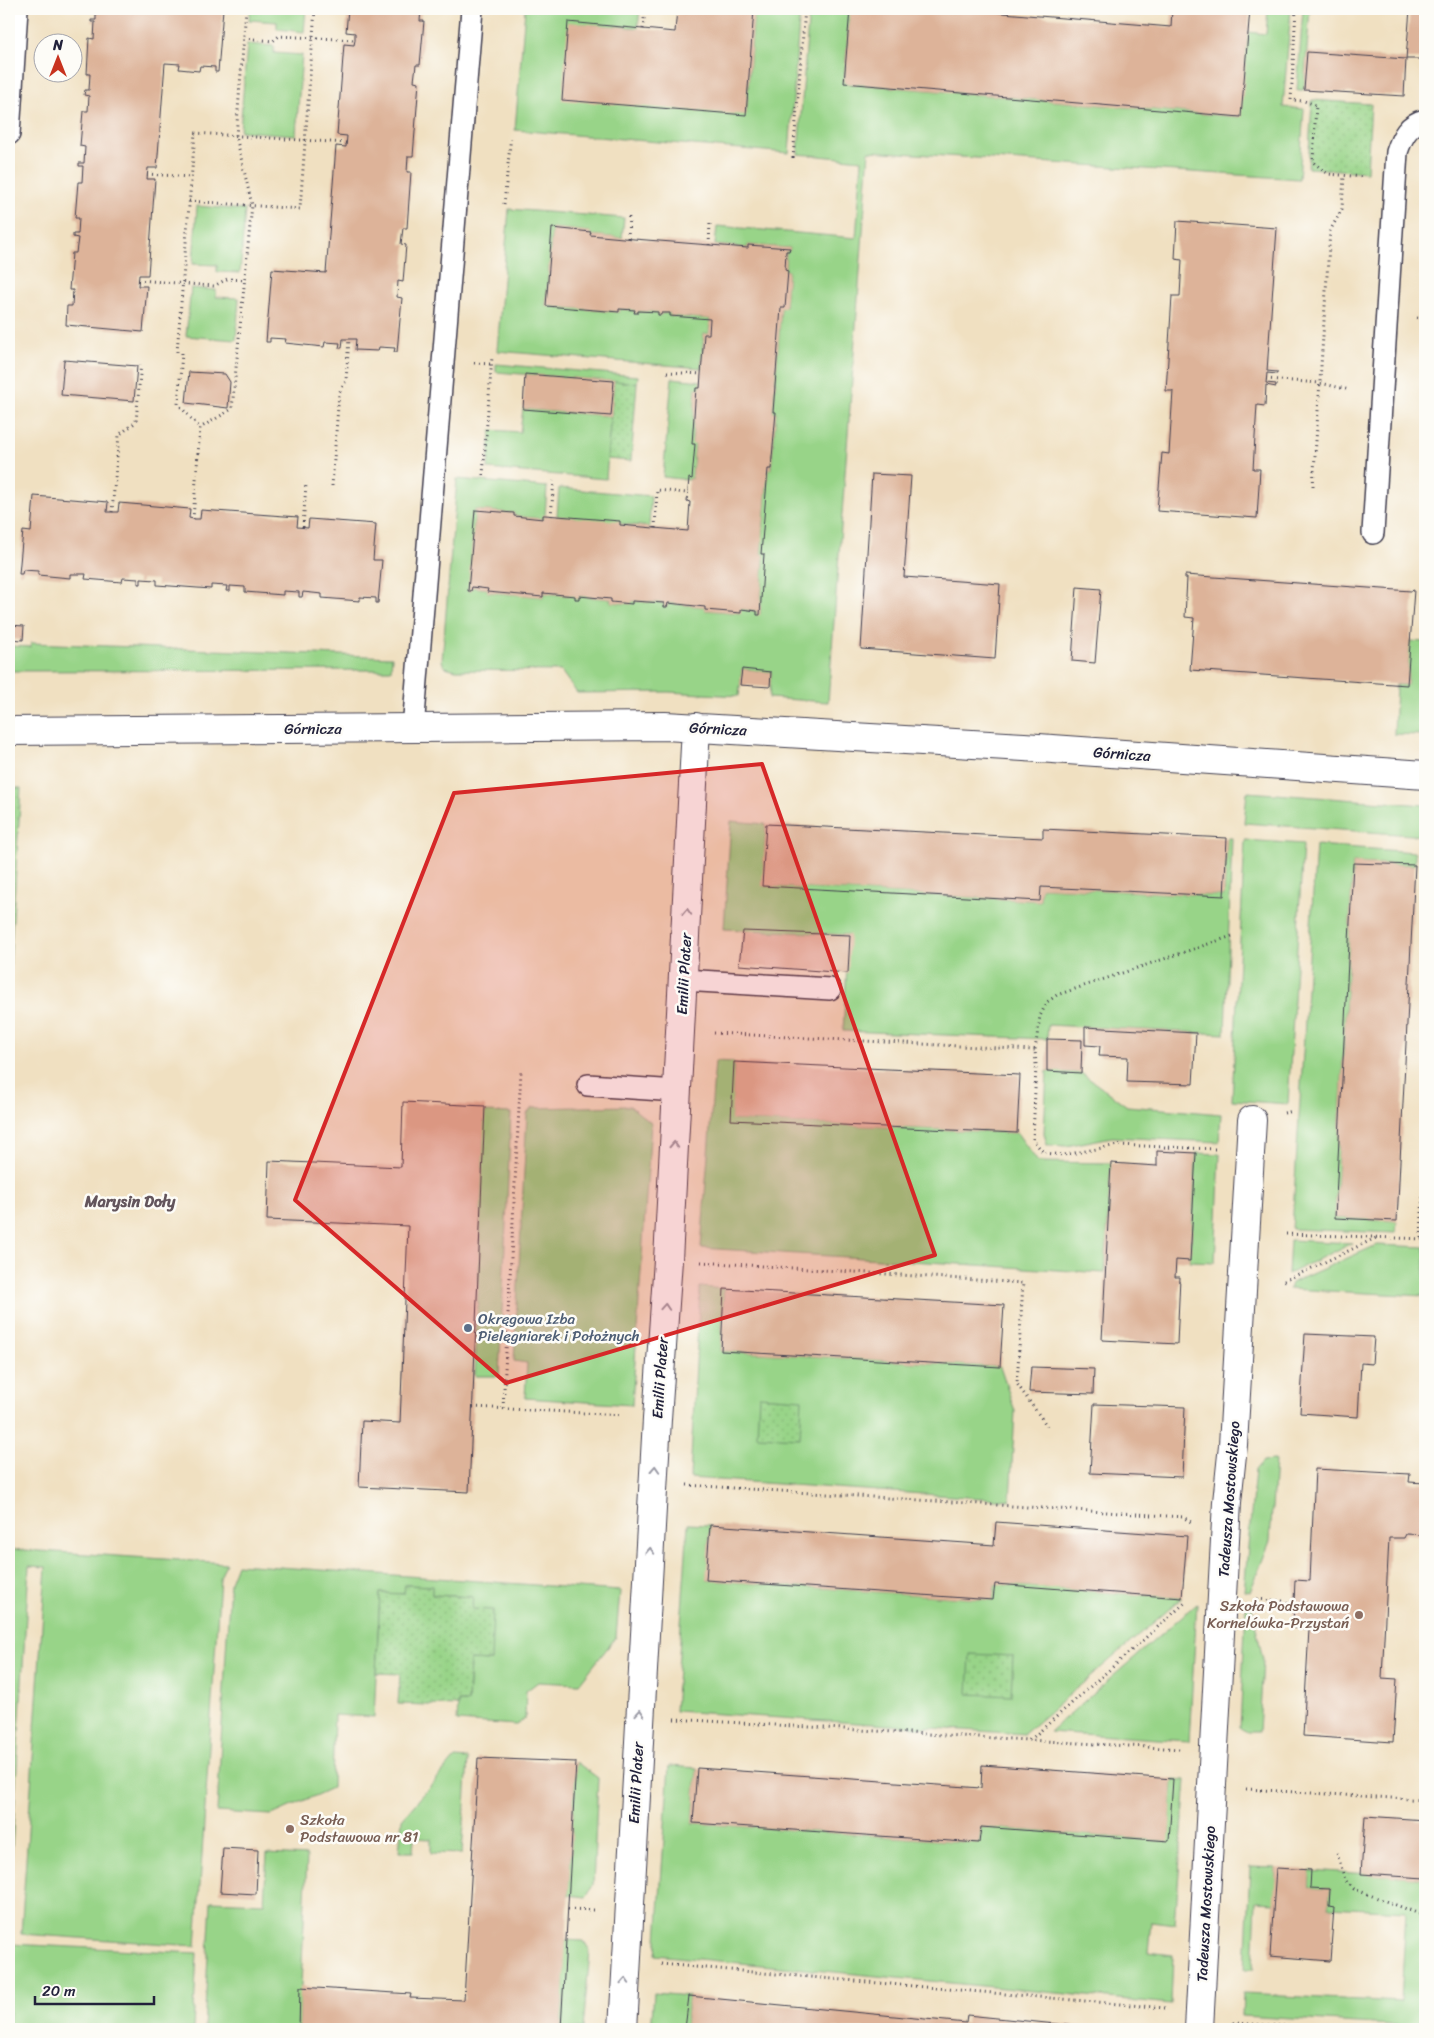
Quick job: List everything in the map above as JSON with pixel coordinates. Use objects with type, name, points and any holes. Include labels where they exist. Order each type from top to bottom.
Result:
[{"type":"street","name":"Górnicza","points":[[9,731],[665,726],[1024,747],[1425,775]]},
{"type":"street","name":"Emilii Plater","points":[[623,2029],[681,1032],[696,728]]},
{"type":"street","name":"Tadeusza Mostowskiego","points":[[1200,2021],[1252,1120]]},
{"type":"lane","points":[[9,134],[17,9]]},
{"type":"lane","points":[[413,729],[472,9]]},
{"type":"lane","points":[[1373,533],[1396,152],[1404,134],[1415,122],[1425,120]]},
{"type":"lane","points":[[683,980],[830,989]]},
{"type":"lane","points":[[588,1085],[677,1091]]},
{"type":"path","points":[[200,428],[232,409],[252,205],[236,136],[246,9]]},
{"type":"path","points":[[189,201],[300,208],[315,9]]},
{"type":"path","points":[[643,29],[644,9]]},
{"type":"path","points":[[793,158],[805,9]]},
{"type":"path","points":[[1296,9],[1290,100],[1304,101],[1316,105],[1314,162],[1328,174],[1394,180]]},
{"type":"path","points":[[244,38],[273,41],[279,36],[355,40]]},
{"type":"path","points":[[177,352],[195,133],[346,143]]},
{"type":"path","points":[[504,204],[511,135]]},
{"type":"path","points":[[147,174],[191,177]]},
{"type":"path","points":[[1314,486],[1330,231],[1342,208],[1344,175]]},
{"type":"path","points":[[628,238],[629,214]]},
{"type":"path","points":[[709,245],[710,222]]},
{"type":"path","points":[[138,280],[214,286],[226,279],[245,280]]},
{"type":"path","points":[[332,486],[339,393],[346,381],[349,339]]},
{"type":"path","points":[[182,353],[178,404],[200,428],[193,519]]},
{"type":"path","points":[[483,475],[492,357]]},
{"type":"path","points":[[112,512],[119,435],[136,422],[141,362]]},
{"type":"path","points":[[667,372],[701,374]]},
{"type":"path","points":[[1266,379],[1320,383],[1351,391],[1381,393]]},
{"type":"path","points":[[551,516],[554,481]]},
{"type":"path","points":[[303,527],[306,484]]},
{"type":"path","points":[[655,528],[657,490],[688,493]]},
{"type":"path","points":[[1423,538],[1425,509]]},
{"type":"path","points":[[1216,1149],[1118,1145],[1064,1155],[1044,1153],[1033,1140],[1035,1050],[1040,1016],[1047,1002],[1057,995],[1235,935]]},
{"type":"path","points":[[681,1032],[1035,1050]]},
{"type":"path","points":[[503,1408],[521,1071]]},
{"type":"path","points":[[1286,1234],[1423,1239],[1425,1138]]},
{"type":"path","points":[[1284,1281],[1378,1236]]},
{"type":"path","points":[[668,1260],[1023,1283],[1018,1384],[1046,1426]]},
{"type":"path","points":[[473,1407],[657,1419]]},
{"type":"path","points":[[654,1483],[1183,1517],[1197,1526]]},
{"type":"path","points":[[1029,1740],[1194,1596],[1203,1594],[1223,1597]]},
{"type":"path","points":[[640,1717],[1215,1751]]},
{"type":"path","points":[[1213,1788],[1425,1800]]},
{"type":"path","points":[[1337,1853],[1345,1880],[1354,1889],[1425,1916]]},
{"type":"path","points":[[568,1909],[588,1910]]},
{"type":"path","points":[[626,1961],[1200,2021],[1332,2029]]},
{"type":"highlighted area","points":[[762,764],[935,1255],[506,1383],[295,1200],[454,793]]},
{"type":"green space","points":[[250,9],[306,9],[304,32],[277,29],[277,22],[249,20]]},
{"type":"green space","points":[[525,9],[640,9],[638,28],[568,23],[746,114],[754,9],[800,9],[789,153],[515,130]]},
{"type":"green space","points":[[809,9],[850,9],[844,83],[1240,117],[1248,32],[1266,34],[1268,9],[1291,9],[1283,107],[1304,109],[1299,179],[869,151],[828,702],[769,698],[771,672],[742,669],[739,696],[668,692],[577,693],[561,671],[456,670],[445,667],[442,661],[457,479],[547,487],[543,519],[514,516],[514,513],[475,510],[469,591],[471,591],[472,587],[488,589],[488,592],[543,597],[543,593],[575,596],[576,599],[579,599],[579,596],[611,599],[611,602],[631,604],[632,601],[664,603],[664,607],[667,607],[668,603],[705,607],[705,610],[740,613],[741,609],[757,611],[757,614],[760,614],[764,555],[761,554],[768,469],[771,469],[776,412],[773,412],[781,308],[785,307],[788,271],[785,270],[786,251],[789,251],[790,248],[748,245],[748,248],[715,245],[717,226],[856,238],[862,160],[798,154]]},
{"type":"green space","points":[[1303,9],[1310,9],[1304,90],[1297,90]]},
{"type":"green space","points":[[247,44],[274,46],[274,53],[302,55],[296,135],[240,131]]},
{"type":"green space","points":[[1312,100],[1371,104],[1367,172],[1308,168]]},
{"type":"green space","points":[[197,206],[245,210],[240,273],[217,272],[217,265],[193,264]]},
{"type":"green space","points":[[509,209],[624,218],[622,238],[590,235],[590,232],[552,228],[546,306],[619,312],[619,309],[635,310],[635,313],[638,313],[638,311],[658,312],[658,315],[670,313],[670,316],[710,319],[709,334],[704,334],[701,368],[497,351]]},
{"type":"green space","points":[[191,288],[216,290],[216,297],[239,298],[236,340],[186,336]]},
{"type":"green space","points":[[496,364],[638,376],[637,383],[496,372]]},
{"type":"green space","points":[[672,378],[701,381],[700,388],[696,388],[692,443],[695,444],[692,479],[689,478],[689,480],[663,477]]},
{"type":"green space","points":[[614,381],[637,383],[631,461],[607,459]]},
{"type":"green space","points":[[523,409],[611,416],[606,479],[488,469],[491,430],[520,432]]},
{"type":"green space","points":[[559,488],[651,496],[649,527],[557,516]]},
{"type":"green space","points":[[1410,641],[1425,642],[1421,735],[1394,734],[1396,685],[1407,685]]},
{"type":"green space","points":[[31,643],[392,657],[391,670],[9,671],[9,646],[31,647]]},
{"type":"green space","points":[[9,788],[21,788],[9,982]]},
{"type":"green space","points":[[1247,792],[1425,805],[1425,836],[1244,823]]},
{"type":"green space","points":[[731,821],[766,824],[763,886],[1040,901],[1041,887],[1224,896],[1227,838],[1232,838],[1225,1034],[1048,1025],[1047,1039],[843,1031],[849,935],[724,929]]},
{"type":"green space","points":[[1245,840],[1303,844],[1288,1104],[1232,1100]]},
{"type":"green space","points":[[1316,845],[1415,852],[1415,865],[1353,863],[1335,1218],[1397,1221],[1396,1233],[1292,1229]]},
{"type":"green space","points":[[715,1061],[734,1062],[732,1120],[1017,1133],[1038,1162],[1111,1163],[1105,1273],[701,1248]]},
{"type":"green space","points":[[1047,1071],[1081,1073],[1127,1106],[1221,1114],[1219,1142],[1112,1137],[1066,1146],[1047,1145],[1044,1133]]},
{"type":"green space","points":[[630,1106],[651,1123],[632,1405],[525,1398],[527,1363],[514,1361],[527,1114],[532,1108]]},
{"type":"green space","points":[[484,1112],[511,1113],[499,1376],[475,1376]]},
{"type":"green space","points":[[1196,1153],[1220,1154],[1215,1262],[1190,1261]]},
{"type":"green space","points":[[1290,1240],[1352,1243],[1288,1274]]},
{"type":"green space","points":[[1377,1245],[1425,1247],[1425,1296],[1289,1289],[1291,1283]]},
{"type":"green space","points":[[700,1287],[724,1289],[721,1351],[1000,1367],[1015,1411],[1010,1500],[690,1478]]},
{"type":"green space","points":[[759,1396],[802,1399],[800,1438],[757,1436]]},
{"type":"green space","points":[[1275,1460],[1270,1541],[1250,1592],[1244,1591],[1255,1470],[1263,1461]]},
{"type":"green space","points":[[688,1524],[710,1525],[707,1580],[993,1600],[995,1584],[1182,1598],[1024,1734],[675,1711]]},
{"type":"green space","points":[[9,1549],[226,1563],[220,1578],[196,1946],[21,1934],[46,1567],[29,1566],[9,1899]]},
{"type":"green space","points":[[237,1564],[620,1591],[616,1637],[579,1684],[538,1682],[526,1691],[525,1719],[516,1725],[457,1721],[458,1702],[468,1702],[470,1660],[491,1661],[472,1609],[473,1597],[431,1595],[431,1586],[405,1585],[405,1594],[380,1593],[374,1717],[334,1715],[332,1788],[272,1815],[217,1812],[230,1582]]},
{"type":"green space","points":[[405,1585],[432,1586],[432,1595],[473,1597],[472,1609],[493,1610],[491,1661],[470,1660],[468,1702],[458,1702],[458,1706],[398,1704],[400,1674],[376,1673],[380,1593],[404,1594]]},
{"type":"green space","points":[[1197,1603],[1189,1741],[1049,1732]]},
{"type":"green space","points":[[1246,1607],[1252,1608],[1263,1660],[1259,1732],[1247,1732],[1240,1727]]},
{"type":"green space","points":[[970,1654],[1013,1656],[1011,1696],[968,1694]]},
{"type":"green space","points":[[455,1758],[468,1759],[462,1854],[431,1853],[431,1839],[414,1838],[413,1852],[399,1852],[402,1819]]},
{"type":"green space","points":[[576,1762],[598,1778],[593,1885],[586,1897],[568,1895]]},
{"type":"green space","points":[[669,1766],[697,1768],[693,1823],[979,1843],[981,1827],[1168,1841],[1173,1779],[1186,1780],[1175,1924],[1151,1921],[1148,1952],[1173,1955],[1171,2004],[656,1955]]},
{"type":"green space","points":[[267,1854],[307,1856],[299,2029],[204,2029],[211,1901],[264,1903]]},
{"type":"green space","points":[[1250,1867],[1276,1868],[1275,1903],[1256,1902],[1253,1969],[1245,1969]]},
{"type":"green space","points":[[1311,1870],[1425,1878],[1425,2027],[1242,2016],[1243,1994],[1401,2002],[1406,1911],[1329,1907],[1330,1889],[1310,1888]]},
{"type":"green space","points":[[565,1940],[584,1941],[590,1951],[583,2029],[561,2029]]},
{"type":"green space","points":[[9,1944],[197,1953],[193,2029],[9,2029]]},
{"type":"green space","points":[[654,1993],[689,1996],[685,2029],[651,2029]]},
{"type":"building","points":[[96,9],[223,9],[218,72],[215,72],[215,67],[200,66],[199,71],[179,69],[180,64],[165,63],[157,168],[148,168],[147,179],[155,179],[148,275],[139,275],[138,286],[147,286],[143,332],[66,325],[67,306],[72,306],[73,290],[69,290],[72,253],[76,253],[78,238],[73,237],[73,234],[78,234],[79,218],[75,218],[78,182],[82,182],[83,166],[79,166],[79,163],[84,163],[85,147],[80,146],[83,111],[88,111],[89,96],[84,95],[85,90],[89,90],[90,74],[87,74],[89,38],[94,39],[95,22],[91,22],[91,20],[96,20]]},
{"type":"building","points":[[348,9],[421,9],[420,21],[424,21],[420,65],[416,65],[414,81],[419,82],[413,156],[408,156],[407,172],[411,172],[407,228],[403,228],[401,244],[406,245],[403,282],[398,281],[397,297],[402,298],[397,352],[394,352],[395,348],[379,347],[378,351],[355,350],[356,339],[343,339],[342,348],[339,348],[340,343],[325,342],[324,347],[285,343],[286,339],[270,338],[270,342],[266,342],[272,269],[326,273],[336,146],[346,147],[347,136],[337,135],[344,44],[354,45],[355,40],[355,33],[346,32]]},
{"type":"building","points":[[677,9],[754,9],[746,115],[562,100],[568,22],[675,32]]},
{"type":"building","points":[[850,9],[955,9],[1171,27],[1172,9],[1250,9],[1241,117],[844,83]]},
{"type":"building","points":[[1410,9],[1425,10],[1425,59],[1406,59]]},
{"type":"building","points":[[1307,52],[1406,59],[1404,96],[1304,90]]},
{"type":"building","points":[[1177,221],[1277,228],[1267,371],[1277,372],[1277,374],[1267,373],[1266,383],[1276,384],[1276,387],[1266,385],[1265,406],[1257,405],[1253,469],[1260,469],[1257,518],[1157,511],[1162,453],[1169,454],[1173,391],[1166,391],[1172,296],[1180,296],[1182,260],[1175,259]]},
{"type":"building","points":[[552,228],[591,232],[590,235],[634,239],[748,248],[748,245],[790,248],[789,251],[786,251],[785,270],[788,271],[785,308],[781,308],[773,412],[776,412],[771,469],[768,469],[761,554],[764,554],[760,615],[757,615],[757,611],[741,609],[741,613],[705,610],[705,607],[668,603],[667,607],[664,607],[664,603],[632,601],[632,604],[611,602],[611,599],[579,596],[579,599],[575,599],[575,596],[543,593],[543,597],[487,592],[488,589],[472,587],[471,591],[468,591],[475,510],[514,513],[514,516],[543,519],[543,515],[545,515],[620,521],[620,525],[688,531],[690,502],[687,501],[689,478],[692,479],[695,444],[692,444],[696,388],[700,388],[704,334],[709,334],[710,319],[670,316],[670,313],[658,315],[658,312],[638,311],[638,313],[634,313],[635,310],[619,309],[619,312],[546,306]]},
{"type":"building","points":[[64,360],[137,366],[134,401],[61,395]]},
{"type":"building","points":[[189,372],[225,374],[230,382],[228,408],[186,403]]},
{"type":"building","points":[[525,374],[614,381],[611,416],[523,409]]},
{"type":"building","points":[[872,474],[911,476],[904,577],[1000,584],[995,659],[861,649]]},
{"type":"building","points":[[34,496],[108,502],[107,512],[118,512],[119,503],[190,509],[189,518],[193,519],[200,519],[201,510],[298,517],[297,527],[308,528],[309,519],[376,524],[373,560],[382,560],[378,603],[376,603],[376,598],[360,597],[360,601],[322,598],[322,594],[303,592],[302,597],[299,597],[299,592],[283,591],[283,595],[245,592],[245,587],[230,586],[230,591],[226,591],[227,586],[211,585],[211,589],[157,585],[157,580],[141,579],[141,584],[138,584],[138,579],[123,578],[122,582],[85,579],[86,574],[70,574],[70,578],[38,575],[38,571],[23,570],[22,574],[19,574],[23,531],[31,532]]},
{"type":"building","points":[[1185,575],[1414,590],[1407,685],[1190,670],[1194,618],[1185,617],[1187,578],[1185,578]]},
{"type":"building","points":[[1077,587],[1101,589],[1095,663],[1072,661]]},
{"type":"building","points":[[9,625],[24,626],[23,640],[9,639]]},
{"type":"building","points":[[742,669],[771,672],[770,687],[740,685]]},
{"type":"building","points":[[766,824],[1043,838],[1043,829],[1227,838],[1224,896],[1041,887],[1040,901],[762,886]]},
{"type":"building","points":[[1353,863],[1415,865],[1397,1221],[1335,1218]]},
{"type":"building","points":[[743,931],[850,935],[848,973],[739,965]]},
{"type":"building","points":[[1085,1027],[1196,1033],[1193,1084],[1127,1082],[1128,1057],[1099,1056],[1100,1046],[1085,1045]]},
{"type":"building","points":[[1047,1039],[1082,1040],[1081,1073],[1047,1071]]},
{"type":"building","points":[[734,1062],[1020,1075],[1017,1133],[731,1120]]},
{"type":"building","points":[[403,1102],[485,1106],[469,1492],[359,1487],[362,1421],[400,1423],[408,1226],[267,1220],[269,1161],[401,1167]]},
{"type":"building","points":[[1157,1151],[1196,1153],[1190,1261],[1176,1260],[1175,1277],[1180,1277],[1177,1344],[1102,1340],[1111,1163],[1157,1166]]},
{"type":"building","points":[[724,1289],[1004,1305],[1000,1367],[721,1351]]},
{"type":"building","points":[[1305,1334],[1374,1337],[1372,1364],[1361,1363],[1358,1417],[1300,1413]]},
{"type":"building","points":[[1031,1367],[1094,1369],[1093,1394],[1029,1392]]},
{"type":"building","points":[[1094,1404],[1185,1407],[1182,1477],[1090,1473]]},
{"type":"building","name":"Szkoła Podstawowa Kornelówka-Przystań","points":[[1315,1469],[1410,1474],[1409,1482],[1425,1483],[1425,1535],[1406,1534],[1404,1538],[1389,1538],[1382,1678],[1397,1679],[1393,1742],[1303,1736],[1309,1629],[1293,1628],[1294,1602],[1295,1580],[1310,1581]]},
{"type":"building","points":[[996,1522],[1187,1536],[1182,1598],[995,1584],[993,1600],[706,1580],[710,1525],[994,1545]]},
{"type":"building","points":[[478,1758],[576,1762],[561,2029],[299,2029],[300,1987],[411,1994],[410,1998],[464,2000]]},
{"type":"building","points":[[982,1765],[1173,1779],[1169,1841],[981,1827],[979,1843],[693,1823],[697,1768],[981,1788]]},
{"type":"building","points":[[1365,1816],[1425,1820],[1425,1878],[1361,1874]]},
{"type":"building","points":[[223,1848],[258,1850],[256,1894],[220,1892]]},
{"type":"building","points":[[1276,1868],[1311,1870],[1310,1888],[1330,1889],[1329,1907],[1334,1908],[1330,1961],[1270,1956]]},
{"type":"building","points":[[689,1996],[966,2023],[967,2015],[1106,2029],[685,2029]]},
{"type":"place","name":"Okręgowa Izba Pielęgniarek i Położnych","points":[[468,1328]]},
{"type":"place","name":"Szkoła Podstawowa Kornelówka-Przystań","points":[[1359,1615]]},
{"type":"place","name":"Szkoła Podstawowa nr 81","points":[[290,1829]]},
{"type":"district","name":"Marysin Doły","points":[[130,1201]]}]
